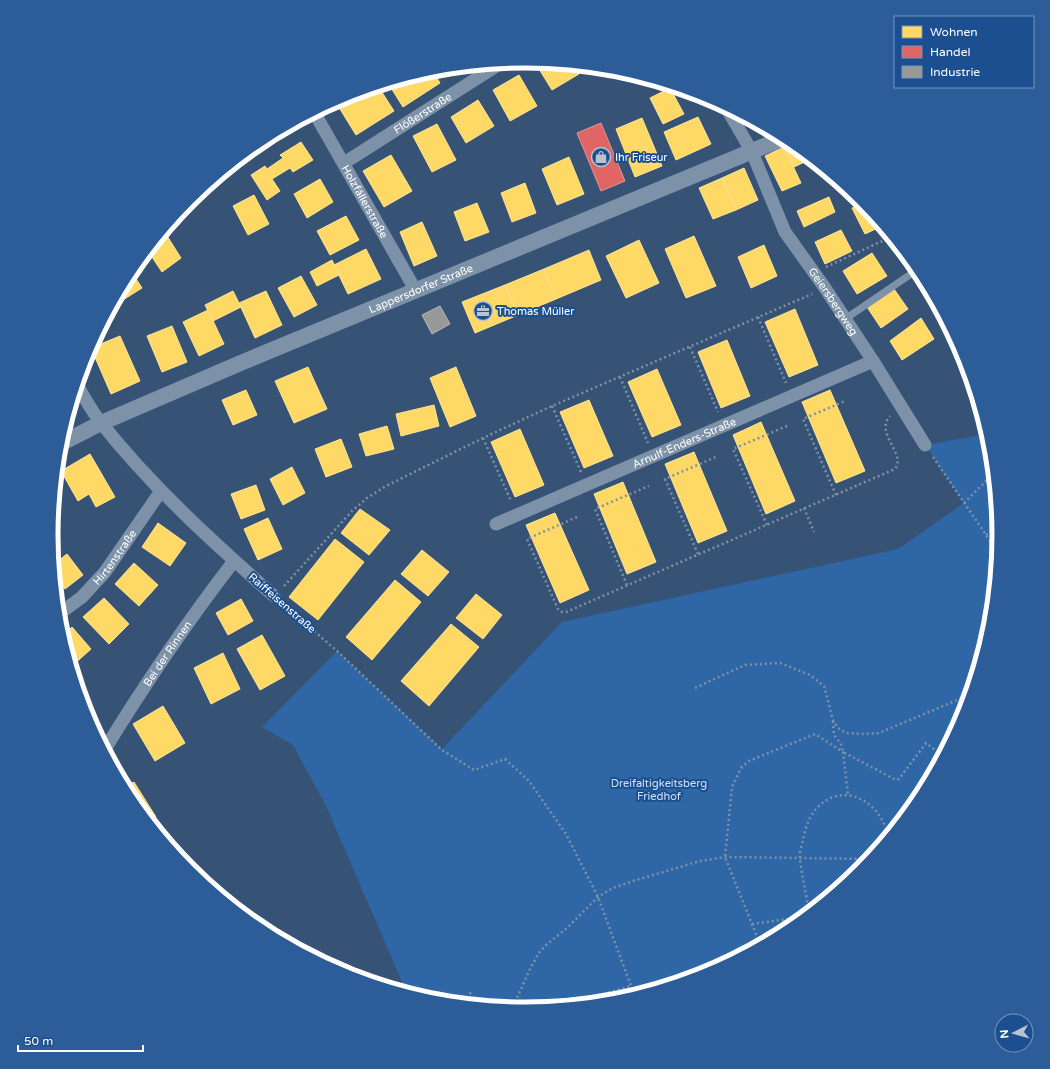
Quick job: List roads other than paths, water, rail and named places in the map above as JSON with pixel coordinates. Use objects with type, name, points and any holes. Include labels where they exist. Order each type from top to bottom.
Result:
[{"type":"street","name":"Flößerstraße","points":[[344,163],[493,68]]},
{"type":"street","name":"Geiersbergweg","points":[[731,115],[752,152],[784,232],[825,288],[873,361],[925,445]]},
{"type":"street","name":"Holzfällerstraße","points":[[317,117],[416,291]]},
{"type":"street","name":"Lappersdorfer Straße","points":[[68,440],[101,423],[243,362],[776,141]]},
{"type":"street","name":"Arnulf-Enders-Straße","points":[[496,524],[873,361]]},
{"type":"street","name":"Raiffeisenstraße","points":[[81,391],[101,423],[161,491],[234,561],[274,596]]},
{"type":"street","name":"Hirtenstraße","points":[[64,610],[82,597],[105,572],[161,491]]},
{"type":"street","name":"Bei der Rinnen","points":[[108,744],[135,700],[194,613],[234,561]]},
{"type":"lane","points":[[845,319],[912,273]]},
{"type":"place","name":"Ihr Friseur","points":[[601,157]]},
{"type":"place","name":"Thomas Müller","points":[[483,311]]},
{"type":"park label","name":"Dreifaltigkeitsberg Friedhof","points":[[659,789]]}]
